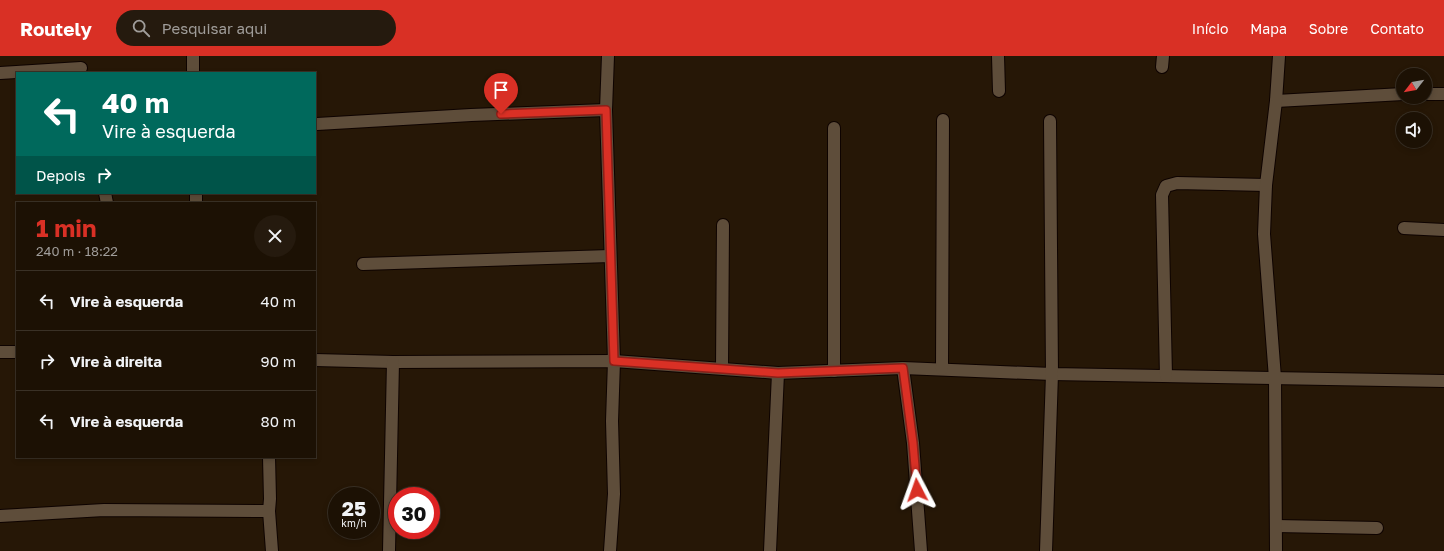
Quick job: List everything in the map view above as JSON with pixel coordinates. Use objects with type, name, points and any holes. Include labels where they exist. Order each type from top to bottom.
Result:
[{"type":"street","points":[[193,56],[193,72]]},
{"type":"street","points":[[608,56],[606,110],[614,361],[612,421],[614,494],[610,551]]},
{"type":"street","points":[[998,56],[999,91]]},
{"type":"street","points":[[1276,551],[1275,378],[1264,234],[1266,184],[1276,101],[1279,56]]},
{"type":"street","points":[[16,72],[81,68]]},
{"type":"street","points":[[0,73],[16,72]]},
{"type":"street","points":[[1276,101],[1396,94]]},
{"type":"street","points":[[1432,94],[1444,94]]},
{"type":"street","points":[[318,124],[471,115],[606,110]]},
{"type":"street","points":[[942,368],[943,120]]},
{"type":"street","points":[[1046,551],[1052,374],[1050,121]]},
{"type":"street","points":[[834,128],[834,370]]},
{"type":"street","points":[[1166,376],[1162,195],[1166,186],[1177,183],[1266,184]]},
{"type":"street","points":[[722,368],[723,225]]},
{"type":"street","points":[[1404,228],[1444,230]]},
{"type":"street","points":[[363,264],[610,256]]},
{"type":"street","points":[[0,352],[16,352]]},
{"type":"street","points":[[316,360],[393,362],[614,361],[778,373],[834,370],[942,368],[1052,374],[1444,381]]},
{"type":"street","points":[[389,551],[393,362]]},
{"type":"street","points":[[903,368],[913,443],[921,551]]},
{"type":"street","points":[[770,551],[778,373]]},
{"type":"street","points":[[269,458],[269,511],[272,551]]},
{"type":"street","points":[[0,516],[104,510],[269,511]]},
{"type":"street","points":[[1276,526],[1377,528]]},
{"type":"route","points":[[501,114],[606,110],[614,361],[778,373],[903,368],[913,443],[917,490]]}]
